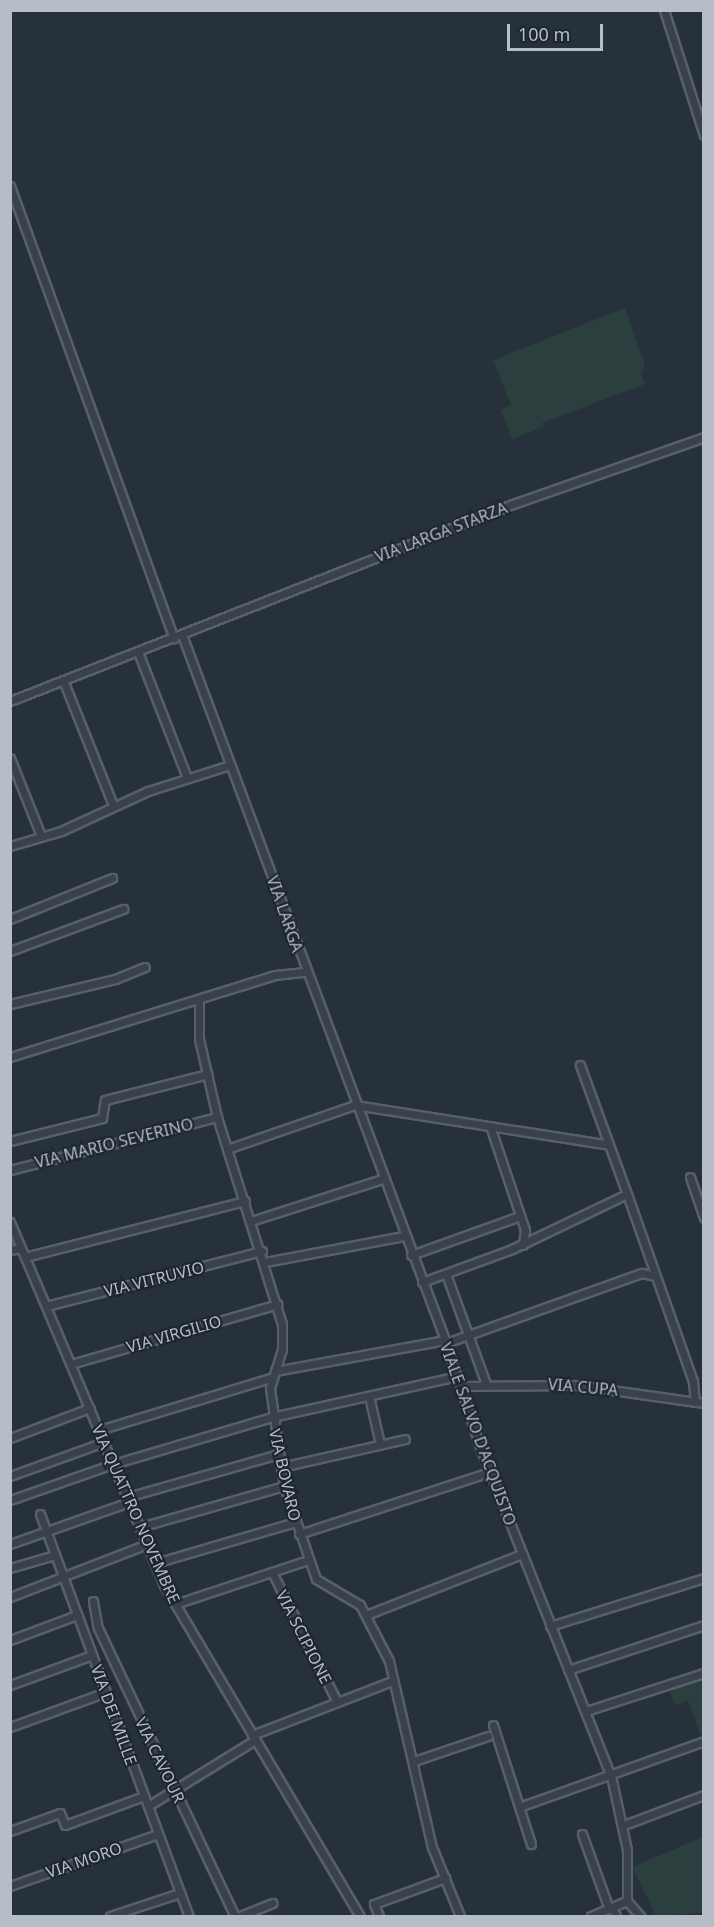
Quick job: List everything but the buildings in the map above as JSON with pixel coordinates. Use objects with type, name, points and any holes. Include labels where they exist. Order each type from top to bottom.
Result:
[{"type":"street","points":[[664,10],[704,135]]},
{"type":"street","name":"VIA LARGA","points":[[10,186],[178,637],[230,765],[305,972],[274,975],[199,1001],[10,1057]]},
{"type":"street","name":"VIA LARGA STARZA","points":[[10,701],[513,504],[704,437]]},
{"type":"street","points":[[138,652],[187,778]]},
{"type":"street","points":[[63,680],[113,805]]},
{"type":"street","points":[[10,758],[41,836]]},
{"type":"street","points":[[10,846],[41,836],[113,805],[230,765]]},
{"type":"street","points":[[10,920],[112,878]]},
{"type":"street","points":[[10,951],[123,909]]},
{"type":"street","points":[[10,1004],[115,979],[145,967]]},
{"type":"street","name":"VIALE SALVO D'ACQUISTO","points":[[305,972],[458,1376],[490,1472],[611,1776],[624,1826],[627,1901]]},
{"type":"street","name":"VIA BOVARO","points":[[199,1001],[199,1039],[217,1117],[262,1251],[282,1324],[282,1349],[270,1388],[272,1417],[284,1485],[316,1579],[360,1605],[389,1661],[432,1846],[460,1917]]},
{"type":"street","points":[[580,1065],[699,1403]]},
{"type":"street","points":[[10,1141],[102,1118],[105,1100],[208,1074]]},
{"type":"street","points":[[227,1149],[355,1105],[609,1145]]},
{"type":"street","name":"VIA MARIO SEVERINO","points":[[10,1170],[217,1117]]},
{"type":"street","points":[[490,1126],[525,1230],[523,1245]]},
{"type":"street","points":[[690,1177],[704,1218]]},
{"type":"street","points":[[251,1221],[382,1179]]},
{"type":"street","points":[[422,1282],[523,1245],[627,1194]]},
{"type":"street","points":[[25,1257],[245,1201]]},
{"type":"street","points":[[411,1255],[520,1216]]},
{"type":"street","name":"VIA QUATTRO NOVEMBRE","points":[[10,1222],[174,1604],[360,1917]]},
{"type":"street","points":[[525,1230],[538,1238]]},
{"type":"street","points":[[265,1262],[404,1236]]},
{"type":"street","points":[[10,1250],[21,1248]]},
{"type":"street","name":"VIA VITRUVIO","points":[[46,1306],[262,1251]]},
{"type":"street","points":[[642,1273],[649,1259]]},
{"type":"street","points":[[99,1430],[274,1374],[469,1335],[642,1273],[656,1276]]},
{"type":"street","points":[[446,1274],[486,1384]]},
{"type":"street","name":"VIA VIRGILIO","points":[[71,1364],[277,1304]]},
{"type":"street","points":[[10,1500],[113,1464],[272,1417],[458,1376]]},
{"type":"street","name":"VIA CUPA","points":[[461,1386],[576,1385],[699,1403]]},
{"type":"street","points":[[369,1396],[380,1444]]},
{"type":"street","points":[[10,1438],[90,1408]]},
{"type":"street","points":[[281,1467],[405,1438]]},
{"type":"street","points":[[10,1476],[104,1442]]},
{"type":"street","points":[[10,1544],[128,1499],[279,1454]]},
{"type":"street","points":[[299,1534],[490,1472]]},
{"type":"street","points":[[140,1527],[284,1485]]},
{"type":"street","name":"VIA DEI MILLE","points":[[40,1514],[189,1917]]},
{"type":"street","points":[[155,1563],[295,1522]]},
{"type":"street","points":[[10,1597],[147,1544]]},
{"type":"street","points":[[366,1614],[522,1554]]},
{"type":"street","points":[[10,1568],[55,1555]]},
{"type":"street","points":[[174,1604],[308,1560]]},
{"type":"street","name":"VIA SCIPIONE","points":[[272,1572],[337,1702]]},
{"type":"street","points":[[550,1626],[704,1578]]},
{"type":"street","name":"VIA CAVOUR","points":[[93,1601],[98,1628],[235,1917]]},
{"type":"street","points":[[10,1640],[77,1615]]},
{"type":"street","points":[[567,1670],[704,1625]]},
{"type":"street","points":[[10,1685],[92,1655]]},
{"type":"street","points":[[586,1711],[704,1673]]},
{"type":"street","points":[[148,1806],[253,1737],[392,1681]]},
{"type":"street","points":[[10,1727],[105,1692]]},
{"type":"street","points":[[493,1725],[531,1844]]},
{"type":"street","points":[[414,1761],[488,1736]]},
{"type":"street","points":[[519,1807],[704,1741]]},
{"type":"street","points":[[624,1826],[704,1795]]},
{"type":"street","points":[[10,1831],[60,1813],[65,1825],[144,1796]]},
{"type":"street","name":"VIA MORO","points":[[10,1886],[158,1834]]},
{"type":"street","points":[[582,1834],[610,1908],[616,1917]]},
{"type":"street","points":[[379,1917],[374,1904],[445,1878]]},
{"type":"street","points":[[110,1917],[180,1893]]},
{"type":"street","points":[[591,1917],[627,1901],[640,1917]]},
{"type":"street","points":[[240,1917],[273,1903]]},
{"type":"green space","points":[[625,308],[645,366],[641,373],[645,384],[542,423],[544,427],[512,439],[501,410],[511,405],[493,360]]},
{"type":"green space","points":[[703,1677],[702,1739],[688,1701],[675,1705],[669,1688]]},
{"type":"green space","points":[[703,1837],[703,1913],[656,1916],[632,1867]]}]
